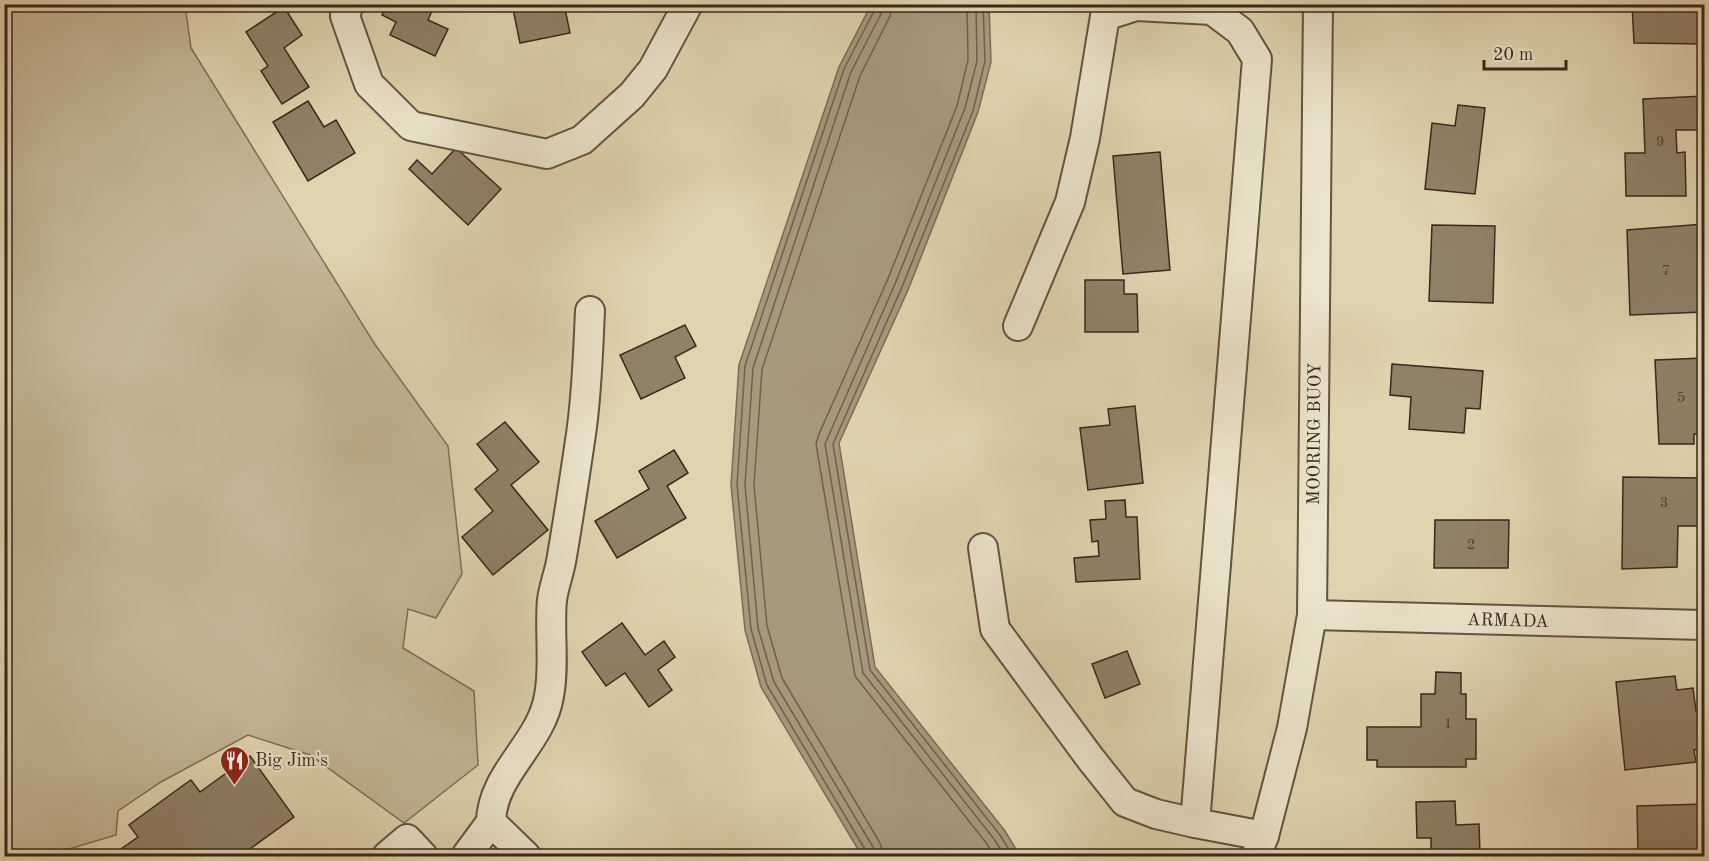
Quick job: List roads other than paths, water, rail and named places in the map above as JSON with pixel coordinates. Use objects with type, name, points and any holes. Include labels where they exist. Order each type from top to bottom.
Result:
[{"type":"street","points":[[349,4],[345,16],[369,84],[411,126],[547,154],[582,140],[632,95],[653,69],[687,4]]},
{"type":"street","name":"MOORING BUOY","points":[[1260,846],[1292,728],[1312,615],[1318,4]]},
{"type":"street","points":[[1018,326],[1070,202],[1085,138],[1105,16],[1136,6],[1212,10],[1240,31],[1257,59],[1195,823]]},
{"type":"street","points":[[466,856],[490,822],[491,807],[496,794],[532,740],[541,723],[549,697],[552,600],[562,556],[581,435],[588,381],[590,311]]},
{"type":"street","points":[[983,548],[995,629],[1125,802],[1156,814],[1195,823],[1260,846]]},
{"type":"street","name":"ARMADA","points":[[1312,615],[1704,625]]},
{"type":"street","points":[[490,822],[526,856]]},
{"type":"street","points":[[387,856],[407,839],[423,856]]},
{"type":"water","points":[[871,5],[989,5],[991,62],[978,112],[908,290],[839,443],[875,667],[1005,831],[1020,856],[862,856],[761,687],[745,630],[731,485],[739,365],[839,67]]},
{"type":"place","name":"Big Jim's","points":[[234,786]]}]
